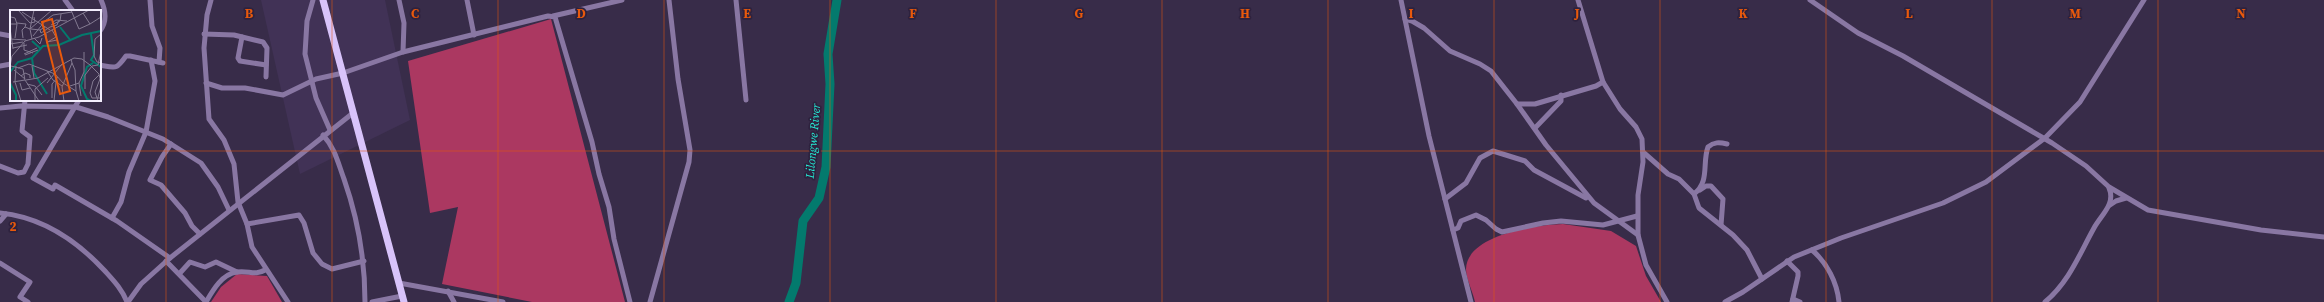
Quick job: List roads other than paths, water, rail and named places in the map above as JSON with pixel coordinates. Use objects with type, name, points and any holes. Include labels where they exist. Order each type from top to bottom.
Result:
[{"type":"main road","points":[[323,0],[403,299]]},
{"type":"street","points":[[65,0],[72,10]]},
{"type":"street","points":[[101,0],[105,18],[105,25],[101,30]]},
{"type":"street","points":[[101,65],[115,68],[120,66],[126,56],[161,62],[160,48],[152,26],[150,0]]},
{"type":"street","points":[[211,0],[206,15],[204,34],[209,119],[224,140],[230,154],[235,171],[238,202],[247,224],[252,247],[288,302]]},
{"type":"street","points":[[313,0],[307,20],[305,49],[320,111],[330,130]]},
{"type":"street","points":[[399,0],[404,23],[403,52]]},
{"type":"street","points":[[467,0],[474,35]]},
{"type":"street","points":[[206,83],[222,88],[244,88],[279,95],[289,93],[312,81],[343,73],[403,52],[622,0]]},
{"type":"street","points":[[650,302],[689,162],[690,150],[678,79],[669,0]]},
{"type":"street","points":[[736,0],[746,100]]},
{"type":"street","points":[[1401,0],[1445,199],[1471,302]]},
{"type":"street","points":[[1578,0],[1603,82],[1620,109],[1636,127],[1642,139],[1643,152],[1637,216],[1638,235],[1646,264],[1668,302]]},
{"type":"street","points":[[1810,0],[1858,33],[1903,56],[2045,138],[2086,166],[2109,187],[2148,210],[2261,230],[2324,237]]},
{"type":"street","points":[[1725,302],[1762,279],[1787,261],[1841,238],[1943,203],[1986,182],[2045,138],[2080,102],[2144,0]]},
{"type":"street","points":[[552,16],[557,19],[592,142],[599,174],[609,207],[614,239],[630,302]]},
{"type":"street","points":[[1405,19],[1424,28],[1450,51],[1485,67],[1518,104],[1594,203]]},
{"type":"street","points":[[0,34],[10,36]]},
{"type":"street","points":[[204,34],[242,37],[259,40],[266,44],[266,77]]},
{"type":"street","points":[[242,37],[238,58],[240,61],[266,65]]},
{"type":"street","points":[[112,218],[121,202],[129,172],[146,132],[154,81],[151,60]]},
{"type":"street","points":[[0,66],[10,64]]},
{"type":"street","points":[[1518,104],[1535,104],[1596,86],[1603,82]]},
{"type":"street","points":[[1535,128],[1561,101],[1561,96]]},
{"type":"street","points":[[0,166],[18,173],[24,172],[28,164],[30,137],[22,131],[25,101]]},
{"type":"street","points":[[79,101],[33,178],[53,189],[55,186],[112,218],[168,259],[206,302],[217,284],[237,272]]},
{"type":"street","points":[[0,108],[25,106],[76,107],[108,117],[146,132],[195,158],[208,172],[218,187],[229,210]]},
{"type":"street","points":[[0,213],[44,225],[64,235],[96,261],[120,288],[128,302],[141,284],[168,259],[238,202],[353,113]]},
{"type":"street","points":[[323,135],[331,143],[352,200],[364,261],[365,302]]},
{"type":"street","points":[[1699,190],[1706,176],[1708,147],[1719,142],[1726,144]]},
{"type":"street","points":[[171,144],[162,157],[150,180],[161,185],[185,213],[192,226],[200,234]]},
{"type":"street","points":[[1445,199],[1466,183],[1480,158],[1493,151],[1525,161],[1534,170],[1582,194],[1638,235]]},
{"type":"street","points":[[1643,152],[1694,194],[1699,208],[1721,224],[1747,250],[1762,279]]},
{"type":"street","points":[[1694,194],[1706,186],[1711,186],[1723,198],[1721,224]]},
{"type":"street","points":[[2109,187],[2111,192],[2109,206]]},
{"type":"street","points":[[2045,302],[2059,289],[2074,268],[2094,227],[2109,206],[2113,202],[2126,198]]},
{"type":"street","points":[[0,221],[6,214]]},
{"type":"street","points":[[247,224],[299,215],[304,223],[313,253],[322,264],[332,269],[364,261]]},
{"type":"street","points":[[1453,230],[1458,228],[1461,221],[1476,215],[1486,220],[1496,230],[1502,232],[1543,223],[1561,221],[1603,225],[1637,216]]},
{"type":"street","points":[[1812,250],[1820,257],[1834,279],[1839,302]]},
{"type":"street","points":[[1787,261],[1798,272],[1797,284],[1792,300],[1800,302]]},
{"type":"street","points":[[180,273],[190,262],[205,267],[216,262],[237,272],[252,274],[266,270]]},
{"type":"street","points":[[0,263],[30,282],[20,297],[28,302]]},
{"type":"street","points":[[399,283],[503,302]]},
{"type":"street","points":[[448,291],[454,302]]},
{"type":"street","points":[[372,302],[403,299]]},
{"type":"waterway","name":"Lilongwe River","points":[[789,302],[796,283],[803,221],[819,198],[826,167],[830,84],[828,54],[837,0]]}]
